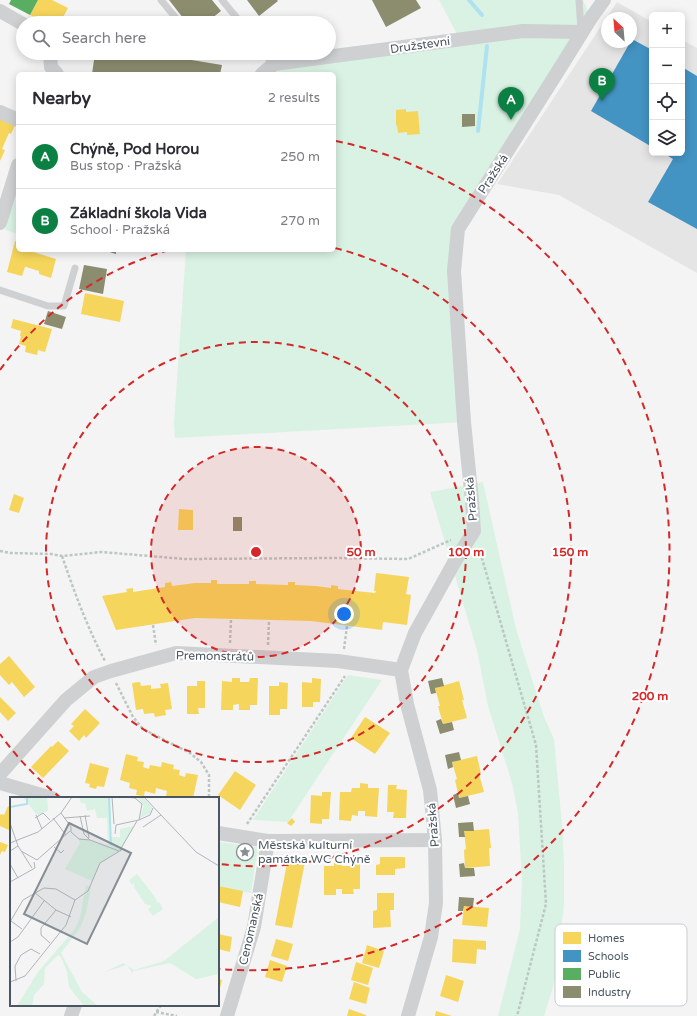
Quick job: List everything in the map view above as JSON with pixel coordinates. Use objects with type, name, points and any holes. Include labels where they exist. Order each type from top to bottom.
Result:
[{"type":"street","name":"Pražská","points":[[408,1016],[431,937],[436,903],[435,840],[430,790],[407,704],[401,670],[415,633],[455,561],[474,531],[464,422],[454,271],[458,229],[582,32],[604,0]]},
{"type":"street","points":[[0,11],[16,20]]},
{"type":"street","name":"Družstevní","points":[[336,56],[523,31],[582,32]]},
{"type":"street","name":"Družstevní","points":[[274,64],[304,60]]},
{"type":"street","points":[[264,72],[274,64]]},
{"type":"street","points":[[0,112],[16,119]]},
{"type":"street","points":[[0,223],[16,171]]},
{"type":"street","name":"Premonstrátů","points":[[0,774],[66,700],[94,677],[110,671],[176,653],[348,662],[401,670]]},
{"type":"street","points":[[0,783],[49,797]]},
{"type":"street","points":[[219,833],[268,841],[435,840]]},
{"type":"street","name":"Cenomanská","points":[[227,1016],[254,927],[268,841]]},
{"type":"street","points":[[71,1016],[75,1006]]},
{"type":"lane","points":[[161,0],[174,16]]},
{"type":"lane","points":[[222,0],[235,16]]},
{"type":"lane","points":[[579,0],[582,32]]},
{"type":"lane","points":[[270,60],[274,64]]},
{"type":"lane","points":[[0,290],[48,306],[64,306],[75,268]]},
{"type":"path","points":[[474,531],[536,745],[546,904],[517,1016]]},
{"type":"path","points":[[0,551],[62,556],[101,552],[185,559],[408,559],[452,540]]},
{"type":"path","points":[[62,556],[74,591],[96,645],[133,717],[143,729],[190,753],[201,762],[209,775],[209,797]]},
{"type":"path","points":[[229,656],[231,620]]},
{"type":"path","points":[[268,620],[268,657]]},
{"type":"path","points":[[153,625],[159,658]]},
{"type":"path","points":[[240,836],[348,662],[347,626]]},
{"type":"path","points":[[154,1016],[160,1006]]},
{"type":"path","points":[[156,1012],[177,1016]]},
{"type":"shaded area","points":[[617,2],[634,12],[610,12]]},
{"type":"shaded area","points":[[637,13],[649,20],[649,156],[685,156],[685,42],[697,48],[697,273],[559,195],[497,184],[601,26],[601,48],[637,48]]},
{"type":"green space","points":[[439,0],[583,0],[591,18],[458,229],[464,422],[175,438],[174,423],[186,252],[336,252],[336,72],[255,72],[268,60],[336,60],[336,48],[458,36]]},
{"type":"green space","points":[[16,196],[16,233],[5,230]]},
{"type":"green space","points":[[483,482],[516,629],[544,717],[554,739],[562,825],[564,904],[562,924],[555,924],[555,980],[544,1016],[498,1016],[520,929],[522,880],[518,813],[512,783],[488,706],[477,650],[430,492]]},
{"type":"green space","points":[[348,675],[382,680],[288,822],[253,820]]},
{"type":"green space","points":[[219,842],[258,847],[251,893],[219,887]]},
{"type":"building: Homes","points":[[38,0],[52,0],[68,8],[64,16],[30,15]]},
{"type":"building: Homes","points":[[406,109],[406,112],[418,111],[420,134],[407,135],[407,132],[398,133],[397,125],[396,126],[396,110]]},
{"type":"building: Homes","points":[[0,117],[15,125],[11,134],[9,133],[2,149],[5,150],[0,161]]},
{"type":"building: Homes","points":[[15,241],[16,252],[33,252],[56,259],[51,278],[39,274],[39,271],[26,267],[22,276],[7,272]]},
{"type":"building: Homes","points":[[85,293],[124,301],[120,322],[81,314]]},
{"type":"building: Homes","points":[[13,319],[52,329],[45,352],[38,350],[37,355],[25,352],[26,346],[19,344],[21,331],[11,328]]},
{"type":"building: Homes","points":[[14,494],[24,498],[19,513],[9,510]]},
{"type":"building: Homes","points":[[179,509],[193,510],[193,530],[178,530]]},
{"type":"building: Homes","points":[[376,573],[409,577],[406,594],[411,595],[407,625],[383,622],[382,630],[311,621],[195,618],[116,630],[102,596],[127,592],[126,589],[133,588],[133,592],[165,587],[165,583],[171,582],[172,586],[195,583],[211,583],[211,580],[217,580],[217,584],[249,584],[249,581],[256,581],[256,584],[288,585],[288,582],[295,582],[295,585],[331,588],[331,585],[338,586],[338,589],[375,593]]},
{"type":"building: Homes","points":[[9,656],[35,687],[24,697],[12,682],[9,685],[0,675],[0,664]]},
{"type":"building: Homes","points":[[232,678],[240,678],[240,682],[249,682],[250,678],[258,678],[257,705],[250,705],[250,710],[239,710],[239,704],[233,705],[233,710],[221,710],[222,681],[232,682]]},
{"type":"building: Homes","points":[[312,678],[321,679],[320,702],[313,702],[313,707],[302,707],[302,682],[312,683]]},
{"type":"building: Homes","points":[[197,681],[205,681],[205,708],[198,708],[199,714],[187,714],[187,686],[197,686]]},
{"type":"building: Homes","points":[[459,681],[467,718],[443,724],[435,688]]},
{"type":"building: Homes","points":[[140,682],[141,686],[151,685],[151,689],[161,688],[160,684],[168,683],[172,709],[165,710],[166,715],[155,717],[154,713],[144,714],[143,709],[136,710],[132,683]]},
{"type":"building: Homes","points":[[279,682],[288,683],[287,709],[280,709],[280,715],[269,715],[269,686],[279,686]]},
{"type":"building: Homes","points":[[0,697],[16,713],[8,721],[0,712]]},
{"type":"building: Homes","points":[[85,709],[100,723],[86,738],[84,735],[79,741],[69,731],[74,726],[71,724]]},
{"type":"building: Homes","points":[[365,717],[390,733],[375,754],[351,738]]},
{"type":"building: Homes","points":[[58,741],[69,751],[43,778],[31,767],[51,746],[52,747]]},
{"type":"building: Homes","points":[[126,754],[138,757],[137,761],[144,762],[143,767],[149,769],[150,765],[161,767],[162,762],[174,765],[173,769],[180,770],[179,775],[185,777],[186,773],[198,775],[193,797],[170,797],[166,796],[167,791],[156,788],[155,794],[145,791],[144,796],[136,795],[137,790],[129,788],[130,783],[120,780]]},
{"type":"building: Homes","points":[[477,756],[481,774],[479,774],[484,792],[459,798],[455,780],[457,779],[452,762]]},
{"type":"building: Homes","points":[[90,763],[109,768],[104,787],[97,786],[96,789],[89,787],[90,784],[85,783]]},
{"type":"building: Homes","points":[[235,771],[256,785],[240,810],[218,795]]},
{"type":"building: Homes","points":[[360,783],[368,784],[368,788],[379,788],[377,817],[365,816],[365,811],[358,811],[358,816],[352,815],[351,821],[339,820],[340,792],[351,792],[352,788],[360,788]]},
{"type":"building: Homes","points":[[388,785],[397,785],[396,789],[407,790],[406,818],[393,818],[394,812],[387,812]]},
{"type":"building: Homes","points":[[322,792],[331,792],[329,819],[322,819],[322,824],[310,823],[311,795],[322,796]]},
{"type":"building: Homes","points":[[8,806],[10,807],[10,831],[0,826],[0,815],[4,815]]},
{"type":"building: Homes","points":[[292,818],[295,822],[291,826],[287,823]]},
{"type":"building: Homes","points":[[489,829],[491,848],[489,848],[490,866],[465,868],[464,850],[466,849],[464,831]]},
{"type":"building: Homes","points":[[0,842],[8,845],[5,852],[2,851],[0,855]]},
{"type":"building: Homes","points":[[380,857],[405,857],[405,868],[395,869],[395,875],[376,875],[376,865],[380,864]]},
{"type":"building: Homes","points":[[288,858],[305,862],[292,928],[275,925]]},
{"type":"building: Homes","points":[[334,862],[342,862],[342,866],[352,866],[352,862],[360,862],[360,889],[353,889],[354,894],[342,894],[342,889],[336,889],[336,895],[324,895],[324,866],[334,866]]},
{"type":"building: Homes","points":[[219,886],[243,891],[240,907],[219,902]]},
{"type":"building: Homes","points":[[377,893],[394,893],[394,910],[390,910],[391,927],[373,928],[373,911],[377,910]]},
{"type":"building: Homes","points":[[464,906],[489,908],[487,927],[462,925]]},
{"type":"building: Homes","points":[[219,934],[232,937],[230,952],[219,949]]},
{"type":"building: Homes","points":[[276,939],[293,944],[288,961],[271,956]]},
{"type":"building: Homes","points":[[453,939],[486,941],[486,950],[477,949],[476,964],[452,962]]},
{"type":"building: Homes","points":[[367,945],[384,951],[379,968],[362,963]]},
{"type":"building: Homes","points":[[270,960],[287,966],[282,982],[265,977]]},
{"type":"building: Homes","points":[[356,962],[373,968],[368,985],[351,980]]},
{"type":"building: Homes","points":[[446,975],[464,981],[458,1002],[440,996]]},
{"type":"building: Homes","points":[[219,979],[222,980],[219,992]]},
{"type":"building: Homes","points":[[354,982],[370,988],[366,1004],[349,999]]},
{"type":"building: Homes","points":[[349,1009],[366,1015],[366,1016],[347,1016]]},
{"type":"building: Homes","points":[[436,1011],[452,1016],[435,1016]]},
{"type":"building: Schools","points":[[637,42],[649,48],[649,145],[591,111],[627,48],[637,48]]},
{"type":"building: Schools","points":[[685,69],[697,76],[697,229],[648,202],[673,159],[668,156],[685,156]]},
{"type":"building: Public","points":[[11,0],[38,0],[30,15],[9,4]]},
{"type":"building: Industry","points":[[169,0],[212,0],[221,11],[215,16],[182,16]]},
{"type":"building: Industry","points":[[247,0],[277,0],[278,1],[259,16]]},
{"type":"building: Industry","points":[[372,0],[416,0],[421,8],[386,27]]},
{"type":"building: Industry","points":[[94,60],[192,60],[222,65],[220,72],[92,72]]},
{"type":"building: Industry","points":[[462,114],[475,114],[475,126],[462,127]]},
{"type":"building: Industry","points":[[84,265],[107,269],[103,294],[79,289]]},
{"type":"building: Industry","points":[[48,311],[66,317],[62,329],[44,324]]},
{"type":"building: Industry","points":[[233,517],[242,517],[242,531],[233,531]]},
{"type":"building: Industry","points":[[442,678],[444,686],[435,688],[436,693],[431,694],[428,681]]},
{"type":"building: Industry","points":[[441,719],[443,724],[452,722],[454,730],[440,734],[436,721]]},
{"type":"building: Industry","points":[[459,752],[461,760],[452,762],[453,767],[448,769],[445,755]]},
{"type":"building: Industry","points":[[458,793],[459,798],[468,796],[470,804],[456,808],[453,795]]},
{"type":"building: Industry","points":[[473,822],[474,831],[464,831],[465,837],[459,837],[458,823]]},
{"type":"building: Industry","points":[[464,863],[465,868],[474,868],[475,876],[460,877],[459,864]]},
{"type":"building: Industry","points":[[459,897],[474,898],[473,907],[464,906],[463,911],[458,911]]},
{"type":"waterway","points":[[469,0],[482,15]]},
{"type":"waterway","points":[[478,131],[487,46]]},
{"type":"place","name":"Základní škola Vida","points":[[602,101]]},
{"type":"place","name":"Chýně, Pod Horou","points":[[511,120]]},
{"type":"place","name":"Městská kulturní památka WC Chýně","points":[[245,852]]}]
